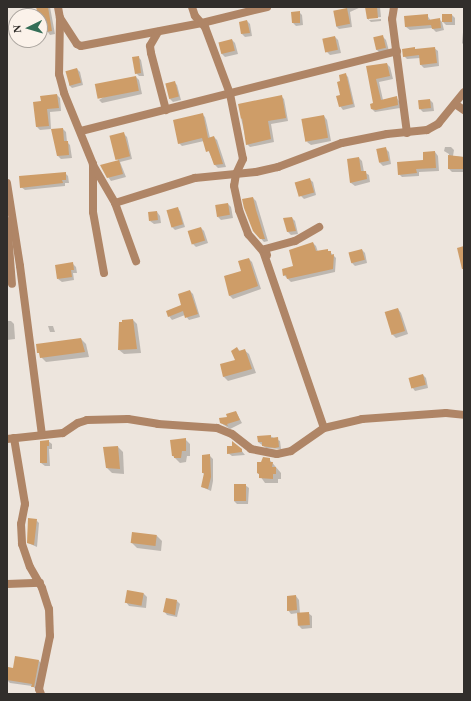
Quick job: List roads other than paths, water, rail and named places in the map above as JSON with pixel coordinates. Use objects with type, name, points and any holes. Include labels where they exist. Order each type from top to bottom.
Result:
[{"type":"street","points":[[58,7],[60,18],[59,74],[64,93],[81,131],[93,164],[115,203],[136,261]]},
{"type":"street","points":[[192,7],[195,16],[205,27],[230,94],[243,159],[236,174],[234,186],[239,210],[248,234],[263,251],[324,428]]},
{"type":"street","points":[[60,18],[79,46],[202,23],[267,7]]},
{"type":"street","points":[[394,7],[392,19],[407,133]]},
{"type":"street","points":[[158,32],[150,46],[166,110]]},
{"type":"street","points":[[81,131],[397,51]]},
{"type":"street","points":[[115,203],[195,178],[236,174],[278,167],[342,143],[387,134],[427,130],[438,124],[464,92]]},
{"type":"street","points":[[455,104],[464,110]]},
{"type":"street","points":[[93,164],[93,212],[104,273]]},
{"type":"street","points":[[7,183],[8,199],[20,266],[42,435]]},
{"type":"street","points":[[7,222],[12,284]]},
{"type":"street","points":[[274,281],[265,248],[295,241],[319,227]]},
{"type":"street","points":[[41,694],[39,689],[50,636],[49,608],[40,583],[30,567],[22,544],[21,524],[25,504],[11,438],[63,433],[78,423],[87,420],[128,419],[158,424],[217,428],[232,434],[251,449],[277,454],[291,451],[324,428],[362,419],[446,413],[464,415]]},
{"type":"street","points":[[7,584],[40,583]]}]
